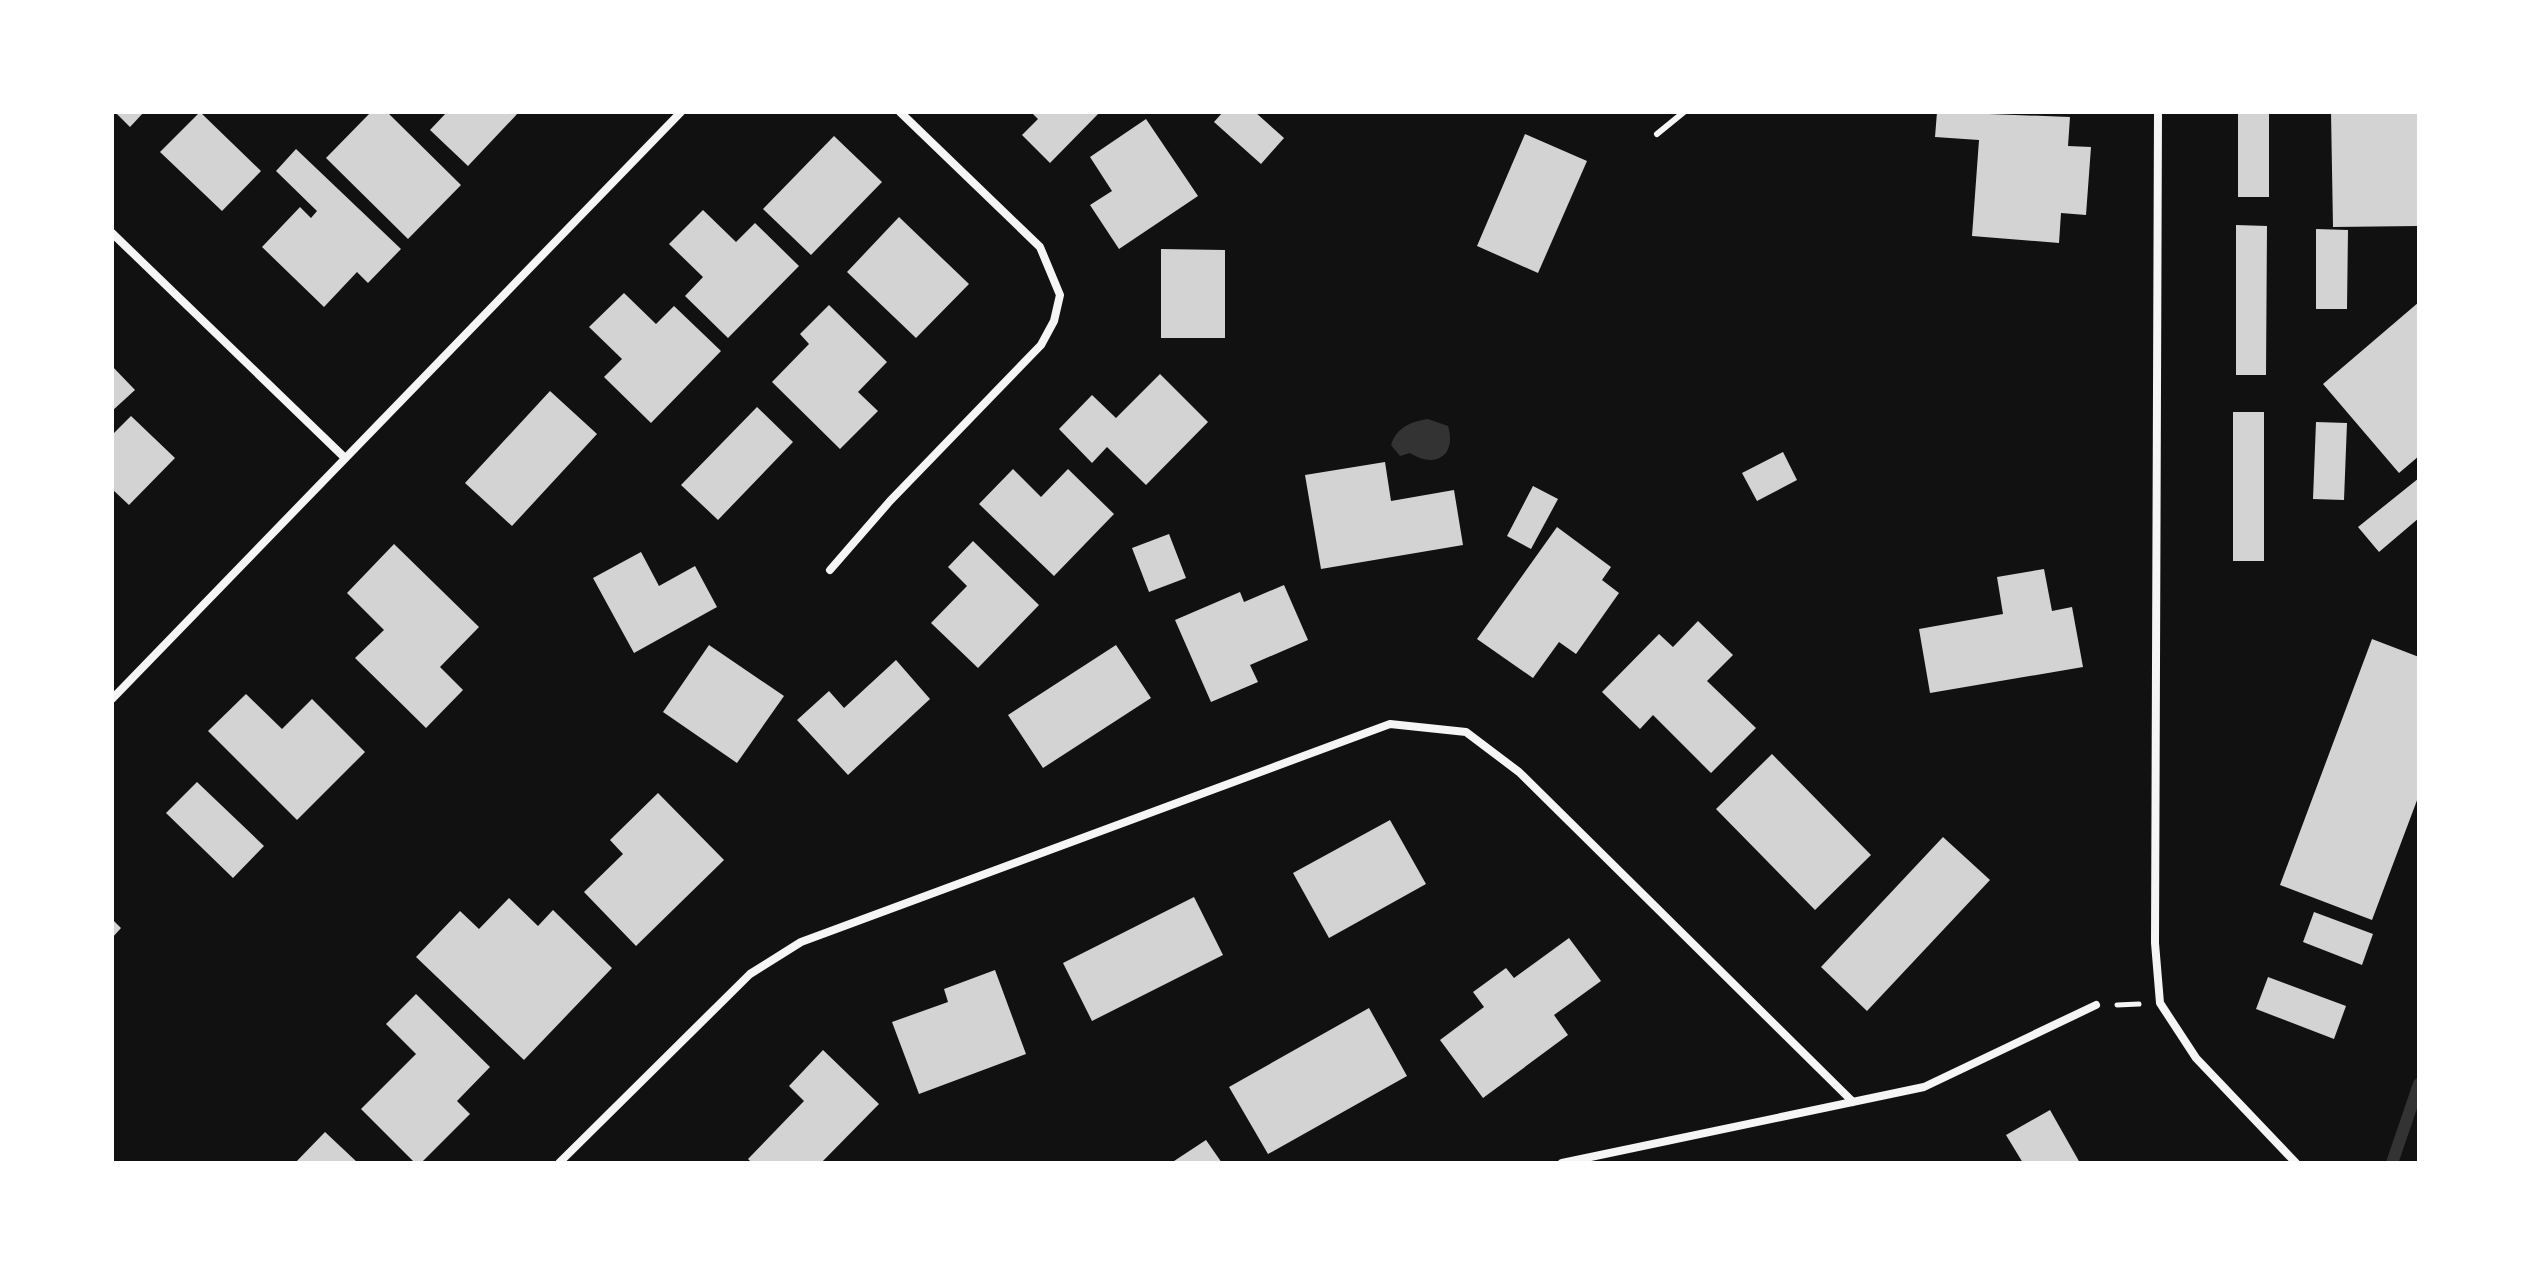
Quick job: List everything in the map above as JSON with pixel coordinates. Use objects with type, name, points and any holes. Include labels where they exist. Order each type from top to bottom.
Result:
[{"type":"street","points":[[112,699],[681,112]]},
{"type":"street","points":[[830,570],[890,501],[1041,345],[1054,321],[1060,295],[1040,247],[900,112]]},
{"type":"street","points":[[2158,112],[2155,943],[2160,1003],[2196,1058],[2296,1163]]},
{"type":"street","points":[[112,233],[345,458]]},
{"type":"street","points":[[559,1163],[750,974],[801,942],[1390,724],[1466,732],[1519,772],[1853,1102]]},
{"type":"street","points":[[1562,1163],[1924,1087],[2096,1005]]},
{"type":"lane","points":[[1657,134],[1684,112]]},
{"type":"path","points":[[2096,1005],[2160,1003]]},
{"type":"shaded area","points":[[1428,419],[1448,426],[1447,452],[1442,457],[1428,460],[1410,453],[1400,456],[1391,445],[1397,434],[1410,424]]},
{"type":"building","points":[[115,112],[144,112],[130,127]]},
{"type":"building","points":[[200,112],[261,171],[222,211],[160,152]]},
{"type":"building","points":[[371,112],[387,112],[461,185],[408,239],[326,158]]},
{"type":"building","points":[[447,112],[519,112],[468,166],[430,130]]},
{"type":"building","points":[[1031,112],[1100,112],[1050,163],[1022,135],[1038,119]]},
{"type":"building","points":[[1223,112],[1255,112],[1284,138],[1261,164],[1214,122]]},
{"type":"building","points":[[1937,112],[2070,117],[2068,146],[2091,147],[2086,215],[2061,213],[2059,243],[1972,236],[1979,140],[1935,137]]},
{"type":"building","points":[[2238,112],[2269,112],[2269,197],[2238,197]]},
{"type":"building","points":[[2331,112],[2419,112],[2419,226],[2333,227]]},
{"type":"building","points":[[1146,119],[1198,196],[1119,249],[1090,205],[1112,191],[1090,157]]},
{"type":"building","points":[[1525,134],[1587,161],[1538,273],[1477,246]]},
{"type":"building","points":[[834,136],[882,182],[811,255],[763,209]]},
{"type":"building","points":[[296,149],[401,249],[368,283],[357,272],[324,307],[262,247],[300,207],[311,218],[317,211],[276,171]]},
{"type":"building","points":[[703,210],[736,242],[755,223],[799,266],[728,338],[685,296],[703,277],[669,244]]},
{"type":"building","points":[[899,217],[969,284],[916,338],[847,272]]},
{"type":"building","points":[[2236,225],[2267,226],[2266,375],[2236,375]]},
{"type":"building","points":[[2316,229],[2348,230],[2347,309],[2316,309]]},
{"type":"building","points":[[1161,249],[1225,250],[1225,338],[1161,338]]},
{"type":"building","points":[[624,293],[656,324],[674,306],[721,351],[651,423],[604,377],[622,359],[589,327]]},
{"type":"building","points":[[2419,302],[2419,456],[2399,473],[2323,384]]},
{"type":"building","points":[[829,305],[887,362],[858,392],[878,411],[840,449],[772,382],[809,344],[800,334]]},
{"type":"building","points":[[112,366],[135,390],[112,411]]},
{"type":"building","points":[[1160,374],[1208,422],[1146,485],[1107,447],[1092,463],[1059,429],[1092,395],[1116,418]]},
{"type":"building","points":[[550,391],[597,434],[512,526],[465,483]]},
{"type":"building","points":[[757,407],[793,442],[718,520],[681,485]]},
{"type":"building","points":[[2233,412],[2264,412],[2264,561],[2233,561]]},
{"type":"building","points":[[131,416],[175,458],[129,505],[112,489],[112,435]]},
{"type":"building","points":[[2316,422],[2347,423],[2344,500],[2313,499]]},
{"type":"building","points":[[1783,452],[1797,480],[1757,501],[1742,473]]},
{"type":"building","points":[[1385,462],[1391,501],[1454,490],[1463,545],[1321,569],[1305,475]]},
{"type":"building","points":[[1013,469],[1041,497],[1068,469],[1114,514],[1054,576],[979,504]]},
{"type":"building","points":[[2419,478],[2419,518],[2379,552],[2358,527]]},
{"type":"building","points":[[1533,486],[1558,499],[1531,549],[1507,536]]},
{"type":"building","points":[[1557,527],[1611,567],[1602,580],[1619,593],[1576,654],[1559,642],[1533,678],[1477,639]]},
{"type":"building","points":[[1169,534],[1186,578],[1149,592],[1132,548]]},
{"type":"building","points":[[973,541],[1039,605],[978,668],[931,623],[967,586],[948,567]]},
{"type":"building","points":[[394,544],[479,627],[440,667],[463,690],[426,728],[355,658],[384,630],[347,593]]},
{"type":"building","points":[[641,552],[659,586],[695,566],[717,607],[634,653],[593,578]]},
{"type":"building","points":[[2044,569],[2052,611],[2072,607],[2083,667],[1930,693],[1919,629],[2003,614],[1997,577]]},
{"type":"building","points":[[1284,585],[1308,640],[1250,665],[1258,682],[1211,702],[1175,620],[1240,592],[1244,602]]},
{"type":"building","points":[[1698,621],[1733,655],[1707,681],[1756,728],[1711,773],[1653,715],[1640,729],[1602,692],[1659,634],[1673,647]]},
{"type":"building","points":[[2372,639],[2419,657],[2419,795],[2372,920],[2280,885]]},
{"type":"building","points":[[709,645],[784,696],[737,763],[663,712]]},
{"type":"building","points":[[1116,645],[1151,698],[1043,768],[1008,715]]},
{"type":"building","points":[[896,660],[930,699],[848,775],[797,720],[829,691],[844,708]]},
{"type":"building","points":[[246,694],[282,729],[312,699],[365,752],[297,820],[208,731]]},
{"type":"building","points":[[1772,754],[1871,855],[1815,910],[1716,809]]},
{"type":"building","points":[[197,782],[264,846],[233,878],[166,813]]},
{"type":"building","points":[[658,793],[724,860],[636,946],[584,892],[623,854],[610,840]]},
{"type":"building","points":[[1390,820],[1426,884],[1329,938],[1293,873]]},
{"type":"building","points":[[1943,837],[1990,880],[1867,1011],[1821,967]]},
{"type":"building","points":[[1194,897],[1223,955],[1092,1021],[1063,963]]},
{"type":"building","points":[[509,898],[538,926],[553,910],[612,968],[524,1060],[416,957],[460,911],[479,929]]},
{"type":"building","points":[[2314,912],[2373,934],[2362,965],[2303,942]]},
{"type":"building","points":[[112,919],[121,928],[112,938]]},
{"type":"building","points":[[1569,938],[1601,981],[1554,1015],[1568,1035],[1483,1098],[1440,1040],[1484,1007],[1473,992],[1506,968],[1514,978]]},
{"type":"building","points":[[995,970],[1026,1054],[919,1094],[892,1022],[948,1002],[944,989]]},
{"type":"building","points":[[2268,977],[2346,1006],[2334,1039],[2256,1009]]},
{"type":"building","points":[[416,994],[490,1067],[457,1101],[470,1114],[421,1163],[415,1163],[361,1109],[416,1054],[386,1024]]},
{"type":"building","points":[[1369,1008],[1407,1076],[1268,1154],[1229,1087]]},
{"type":"building","points":[[823,1050],[879,1104],[821,1163],[752,1163],[748,1159],[804,1101],[789,1086]]},
{"type":"building","points":[[2050,1110],[2080,1163],[2023,1163],[2006,1135]]},
{"type":"building","points":[[325,1132],[358,1163],[295,1163]]},
{"type":"building","points":[[1206,1140],[1222,1163],[1171,1163]]},
{"type":"waterway","points":[[2392,1163],[2419,1084]]}]
